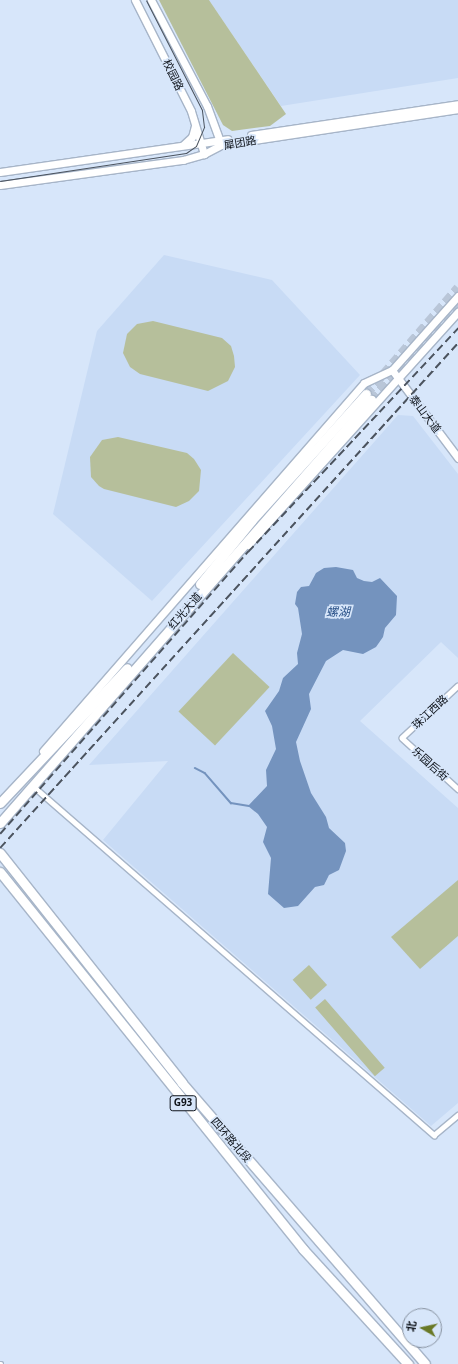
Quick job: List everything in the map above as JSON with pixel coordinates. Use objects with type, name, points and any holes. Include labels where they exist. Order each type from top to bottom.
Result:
[{"type":"highway","name":"红光大道","points":[[0,803],[27,773],[64,739],[202,582],[252,520],[369,397],[0,823]]},
{"type":"highway","points":[[202,582],[235,531]]},
{"type":"highway","name":"四环路北段","points":[[0,852],[182,1083],[425,1364]]},
{"type":"highway","name":"四环路北段","points":[[0,872],[64,955],[303,1249],[408,1364]]},
{"type":"main road","name":"校园路","points":[[135,0],[195,124],[204,154]]},
{"type":"main road","name":"校园路","points":[[151,0],[207,106],[221,142]]},
{"type":"main road","name":"犀团路","points":[[0,185],[183,160],[204,154],[221,142],[458,104]]},
{"type":"main road","name":"犀团路","points":[[0,172],[201,143],[221,142],[458,110]]},
{"type":"main road","points":[[182,146],[192,137],[195,124]]},
{"type":"main road","points":[[27,773],[59,732],[364,383],[392,370],[458,296]]},
{"type":"main road","points":[[214,577],[255,540],[458,312]]},
{"type":"main road","name":"泰山大道","points":[[392,370],[458,458]]},
{"type":"street","name":"珠江西路","points":[[402,738],[458,686]]},
{"type":"street","name":"乐园后街","points":[[402,738],[458,789]]},
{"type":"street","points":[[33,786],[434,1135],[458,1115]]},
{"type":"shaded area","points":[[209,0],[458,0],[458,78],[281,106]]},
{"type":"shaded area","points":[[164,255],[272,280],[360,375],[152,601],[53,514],[97,331]]},
{"type":"shaded area","points":[[398,415],[413,416],[458,474],[458,658],[441,642],[360,721],[458,808],[458,1103],[431,1126],[103,840],[168,761],[89,765]]},
{"type":"green space","points":[[159,0],[209,0],[286,114],[270,126],[232,131],[223,125]]},
{"type":"green space","points":[[153,321],[222,338],[231,346],[234,356],[235,367],[228,381],[208,391],[140,374],[130,367],[123,353],[127,334],[137,324]]},
{"type":"green space","points":[[118,437],[187,453],[194,459],[201,470],[199,491],[189,501],[176,507],[104,489],[99,486],[91,477],[90,457],[102,440]]},
{"type":"green space","points":[[233,653],[270,687],[215,746],[178,712]]},
{"type":"green space","points":[[458,880],[458,936],[420,969],[391,937]]},
{"type":"green space","points":[[309,965],[327,985],[311,1000],[293,980]]},
{"type":"green space","points":[[325,999],[385,1068],[375,1076],[315,1008]]},
{"type":"water","name":"螺湖","points":[[336,567],[353,570],[357,578],[364,581],[372,582],[380,578],[397,596],[396,615],[385,628],[383,637],[376,647],[363,654],[343,650],[326,661],[309,694],[311,709],[296,742],[300,761],[311,793],[326,817],[329,828],[345,843],[346,851],[339,870],[329,875],[324,885],[315,887],[298,906],[284,908],[268,894],[271,858],[263,842],[267,827],[258,814],[248,806],[267,786],[266,770],[276,749],[272,726],[265,711],[279,691],[283,678],[298,664],[297,653],[302,634],[298,608],[295,604],[297,592],[301,587],[309,586],[316,573],[324,568]]},
{"type":"waterway","points":[[195,768],[205,773],[231,803],[249,806]]},
{"type":"tunnel","points":[[366,394],[458,287]]},
{"type":"tunnel","points":[[371,400],[458,302]]},
{"type":"tram line","points":[[0,181],[186,153],[196,146],[204,127],[202,110],[146,0]]},
{"type":"railway","points":[[0,834],[248,552],[458,328]]},
{"type":"railway","points":[[0,848],[458,343]]}]
